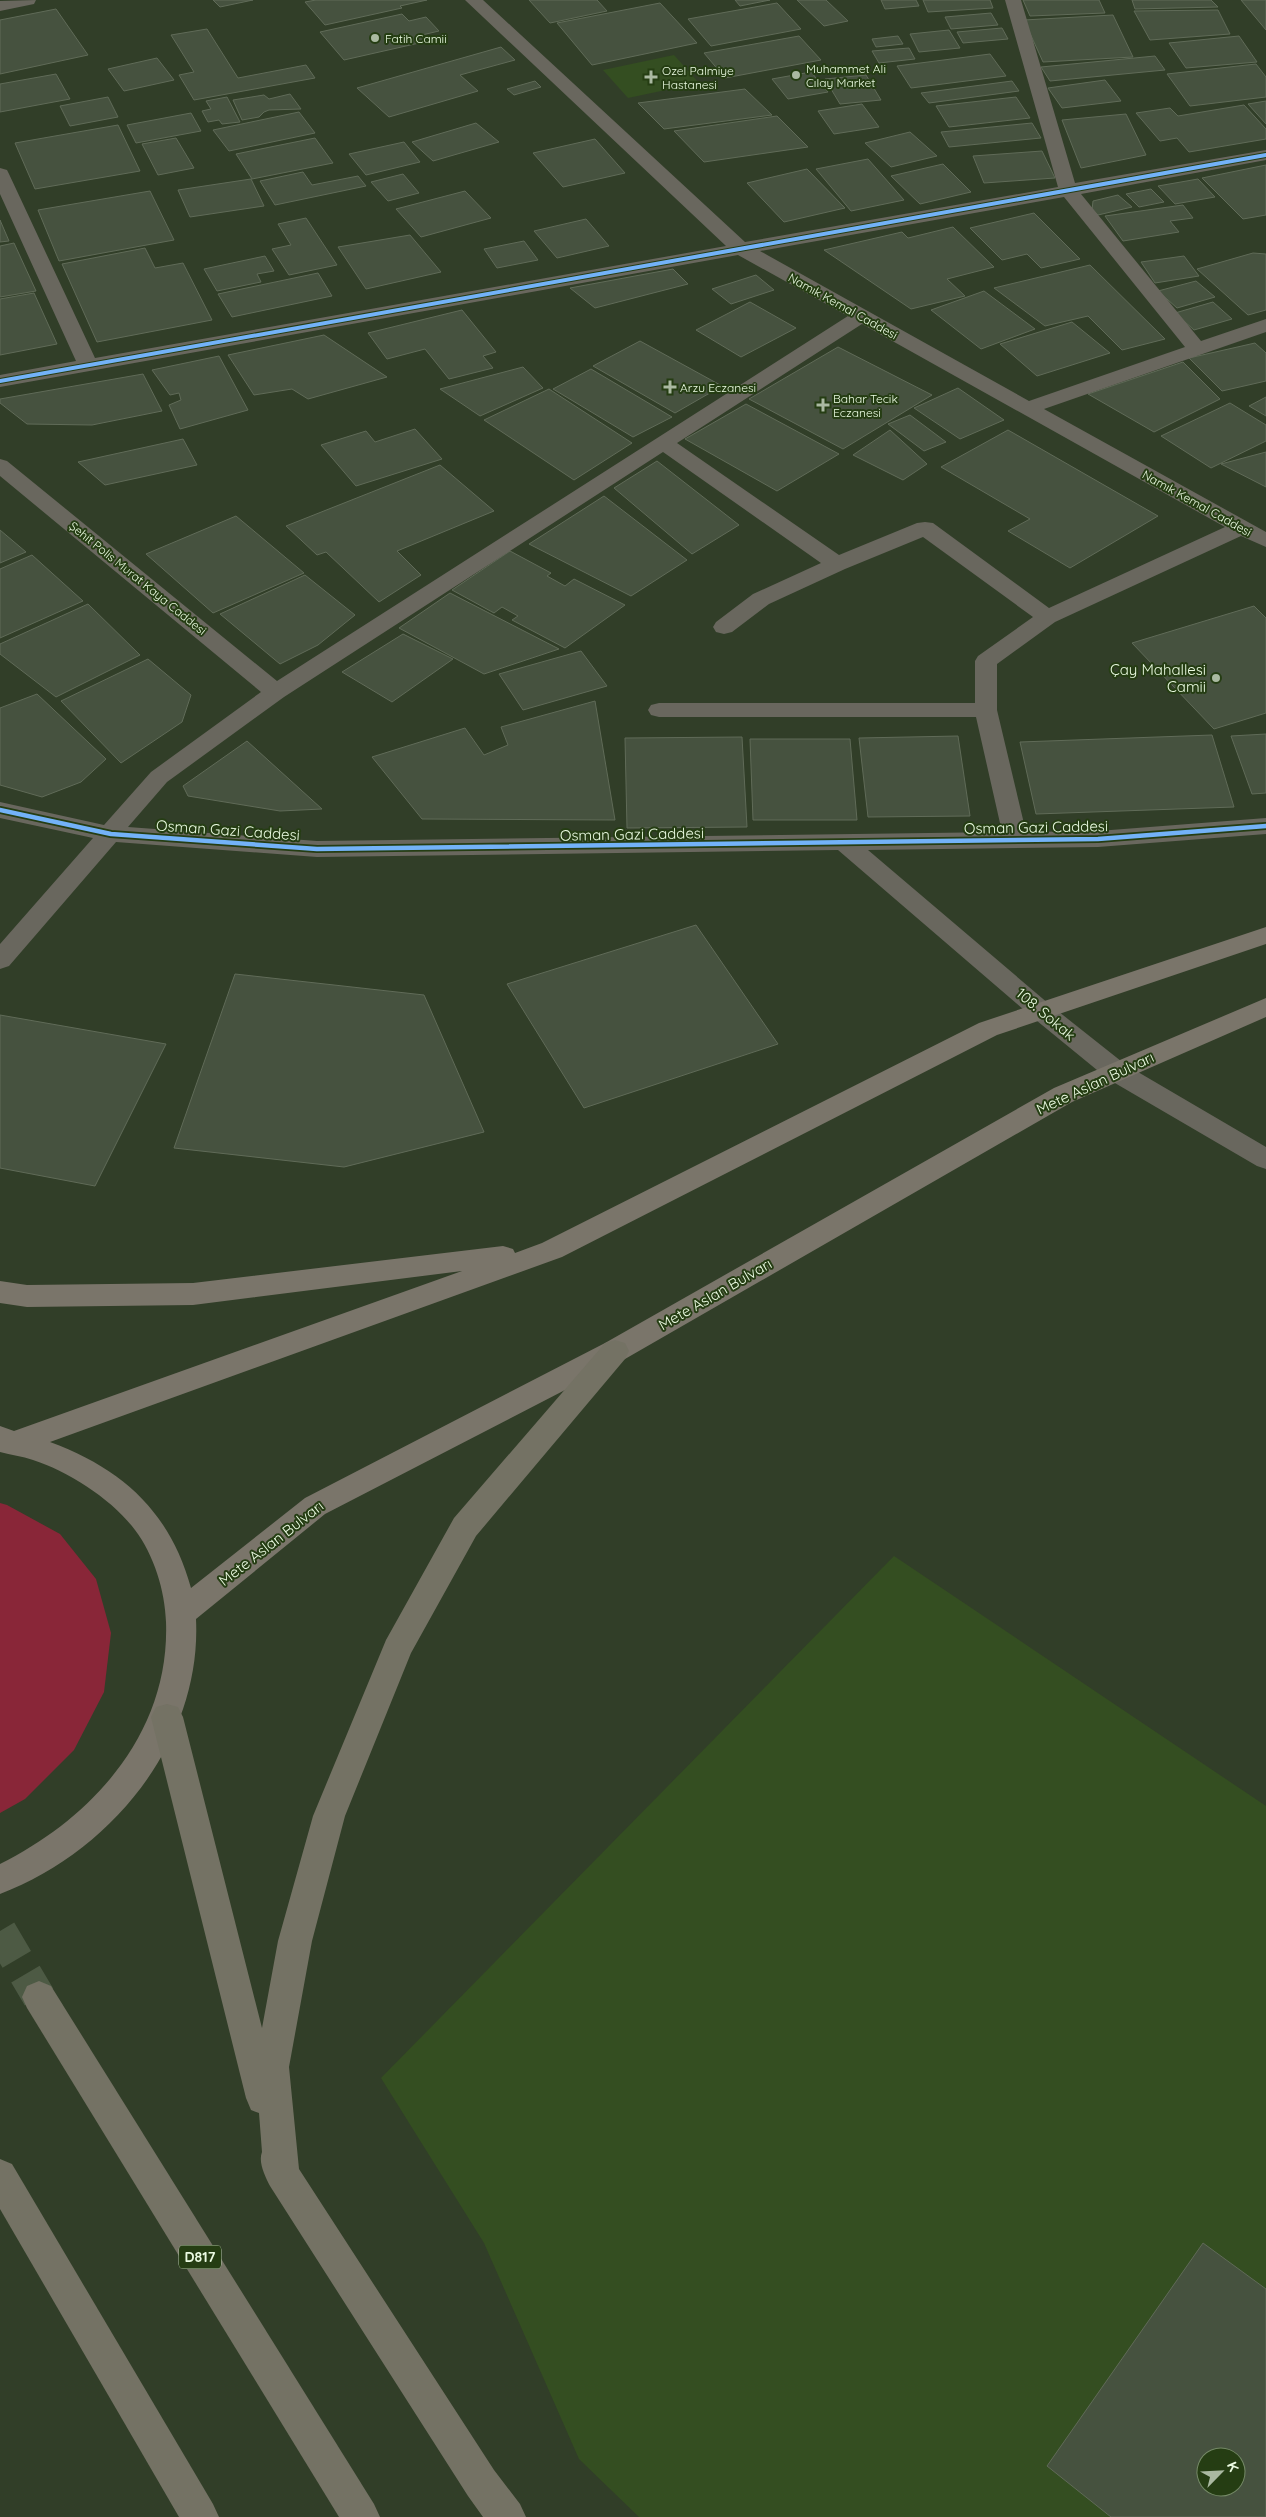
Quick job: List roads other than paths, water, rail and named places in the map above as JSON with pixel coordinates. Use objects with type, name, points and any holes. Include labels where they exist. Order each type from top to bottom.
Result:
[{"type":"highway","points":[[282,2174],[272,2067],[295,1941],[329,1816],[397,1649],[465,1527],[615,1351]]},
{"type":"highway","points":[[167,1717],[282,2174],[481,2483],[507,2517]]},
{"type":"highway","name":"D817","points":[[39,1996],[362,2517]]},
{"type":"highway","points":[[0,2176],[200,2517]]},
{"type":"main road","points":[[5,1441],[552,1250],[988,1029],[1266,935]]},
{"type":"main road","name":"Mete Aslan Bulvarı","points":[[183,1612],[315,1506],[615,1351],[1063,1095],[1266,1007]]},
{"type":"main road","points":[[0,1292],[27,1296],[193,1294],[552,1250]]},
{"type":"main road","points":[[0,1879],[13,1874],[80,1832],[132,1777],[167,1717],[182,1664],[183,1612],[170,1564],[146,1522],[110,1487],[66,1460],[5,1441]]},
{"type":"street","points":[[0,6],[28,0]]},
{"type":"street","name":"Namık Kemal Caddesi","points":[[473,0],[740,248],[1266,541]]},
{"type":"street","points":[[1013,0],[1068,190],[1197,349]]},
{"type":"street","points":[[0,381],[1266,154]]},
{"type":"street","points":[[0,174],[88,365]]},
{"type":"street","points":[[0,960],[159,777],[276,692],[861,316]]},
{"type":"street","points":[[1027,408],[1266,325]]},
{"type":"street","points":[[663,443],[837,564]]},
{"type":"street","name":"Şehit Polis Murat Kaya Caddesi","points":[[0,465],[276,692]]},
{"type":"street","points":[[1016,840],[986,710],[986,661],[1047,617],[1242,527]]},
{"type":"street","points":[[724,627],[761,599],[837,564],[925,528],[1047,617]]},
{"type":"street","points":[[658,710],[986,710]]},
{"type":"street","name":"Osman Gazi Caddesi","points":[[0,810],[111,834],[317,849],[1098,839],[1266,826]]},
{"type":"street","name":"108. Sokak","points":[[845,843],[1040,1010],[1117,1072],[1266,1159]]},
{"type":"tunnel","points":[[0,1931],[39,1997]]},
{"type":"place","name":"Fatih Camii","points":[[375,38]]},
{"type":"place","name":"Muhammet Ali Cılay Market","points":[[796,75]]},
{"type":"place","name":"Ozel Palmiye Hastanesi","points":[[651,77]]},
{"type":"place","name":"Arzu Eczanesi","points":[[670,387]]},
{"type":"place","name":"Bahar Tecik Eczanesi","points":[[823,405]]},
{"type":"place","name":"Çay Mahallesi Camii","points":[[1216,678]]}]
